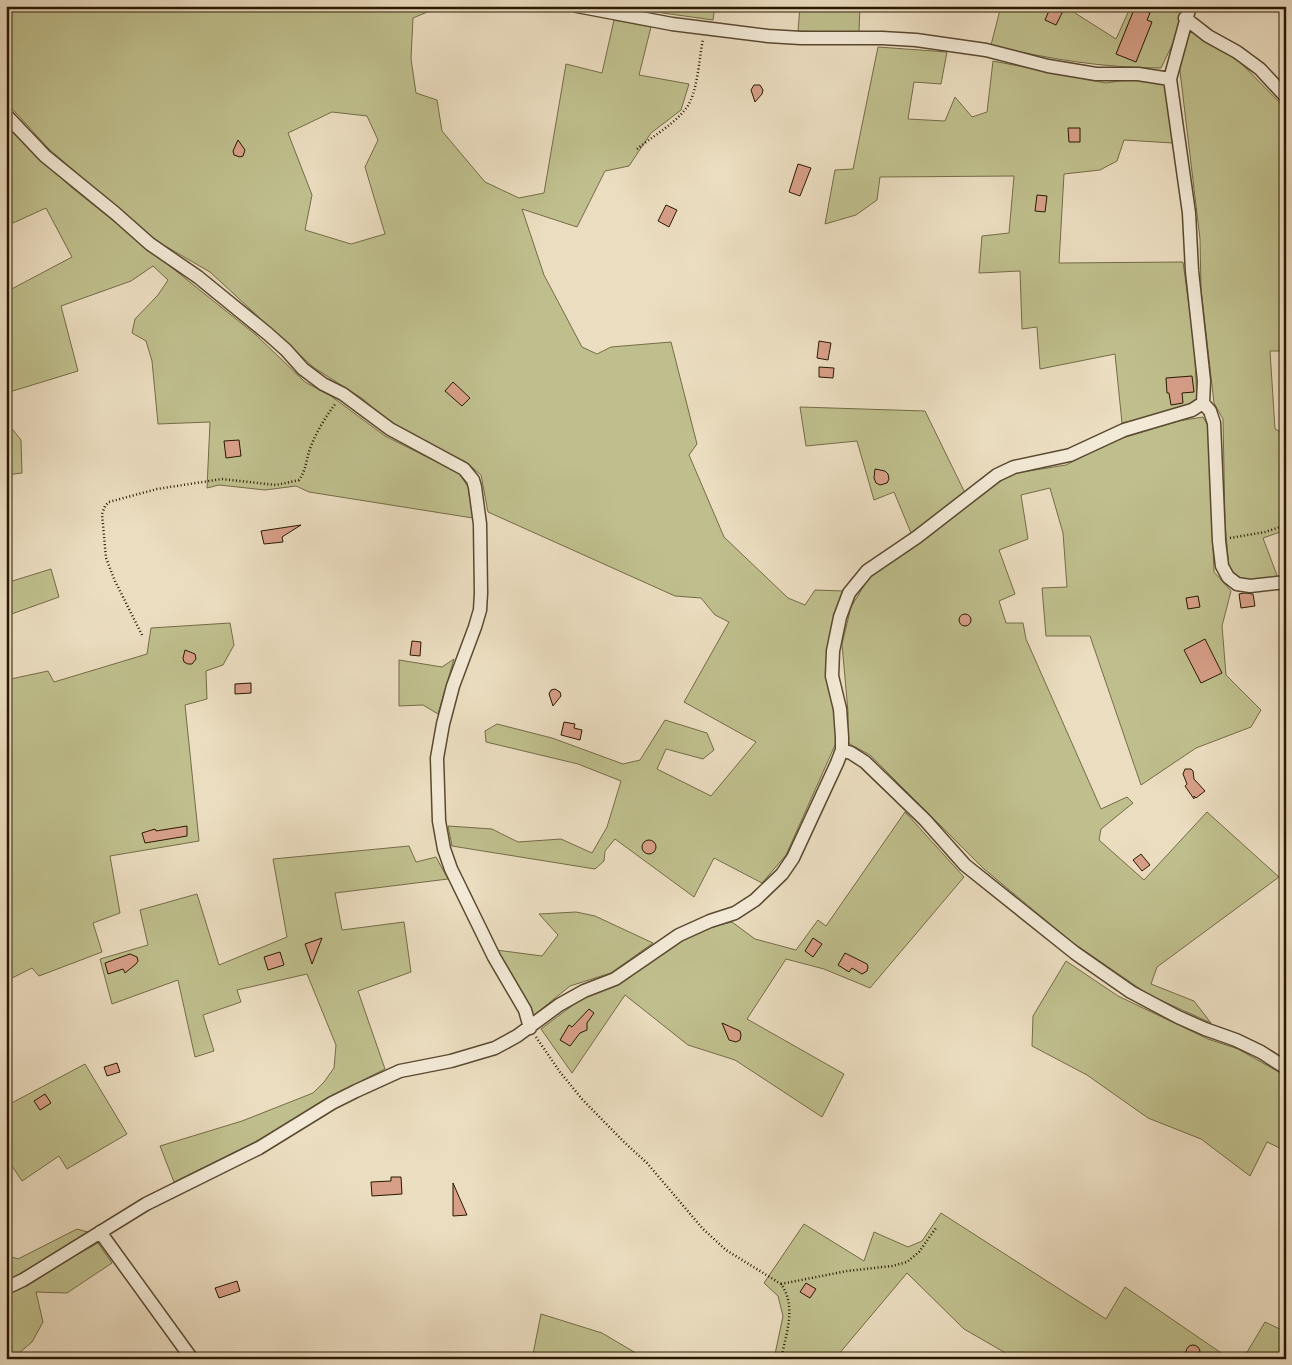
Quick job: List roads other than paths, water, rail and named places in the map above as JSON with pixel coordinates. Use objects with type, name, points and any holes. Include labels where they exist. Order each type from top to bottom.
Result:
[{"type":"street","points":[[577,6],[672,24],[801,38],[916,40],[986,50],[1048,66],[1096,74],[1138,74],[1170,79]]},
{"type":"street","points":[[1188,12],[1170,79],[1190,213],[1192,271],[1204,381],[1203,403],[1210,411],[1214,423],[1219,541],[1222,566],[1228,577],[1237,584],[1250,586],[1286,582]]},
{"type":"street","points":[[1188,12],[1208,36],[1237,52],[1260,69],[1286,97]]},
{"type":"street","points":[[6,115],[45,156],[150,244],[198,277],[268,334],[303,369],[324,384],[343,394],[390,428],[464,469],[472,480],[475,487],[480,524],[480,610],[453,686],[443,724],[437,758],[439,821],[444,849],[451,869],[494,957],[525,1010],[530,1028]]},
{"type":"street","points":[[6,1288],[23,1280],[146,1204],[259,1148],[332,1103],[400,1071],[478,1054],[495,1048],[530,1028],[559,1005],[584,991],[615,979],[679,935],[710,921],[735,913],[755,900],[770,888],[793,858],[842,750],[840,709],[832,676],[833,651],[840,617],[849,593],[867,571],[917,536],[997,475],[1014,467],[1070,455],[1124,430],[1192,410],[1203,403]]},
{"type":"street","points":[[842,750],[865,762],[925,820],[965,865],[1075,953],[1131,992],[1206,1030],[1236,1040],[1262,1052],[1286,1068]]},
{"type":"street","points":[[100,1232],[192,1359]]}]
